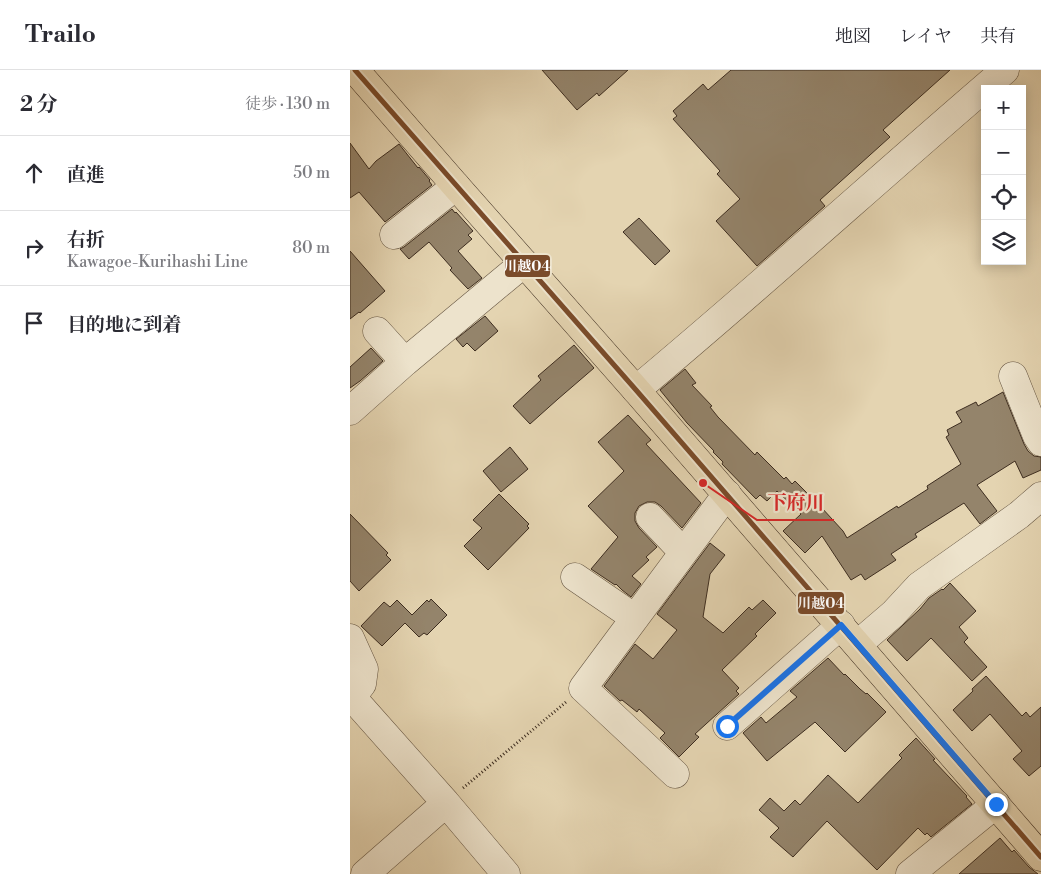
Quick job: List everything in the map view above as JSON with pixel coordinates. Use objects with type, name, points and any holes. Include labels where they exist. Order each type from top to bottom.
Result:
[{"type":"main road","points":[[355,70],[727,494],[1041,857]]},
{"type":"street","points":[[636,390],[695,341],[1004,70]]},
{"type":"street","points":[[394,235],[456,186]]},
{"type":"street","points":[[350,411],[405,362],[524,263]]},
{"type":"street","points":[[378,330],[405,362]]},
{"type":"street","points":[[1013,376],[1041,442]]},
{"type":"street","points":[[675,774],[583,688],[727,494]]},
{"type":"street","points":[[727,726],[849,634],[893,614],[919,586],[1019,515],[1041,496]]},
{"type":"street","points":[[650,517],[683,552]]},
{"type":"street","points":[[575,577],[635,618]]},
{"type":"street","points":[[350,638],[364,669],[362,684],[351,696],[506,874]]},
{"type":"street","points":[[365,874],[446,803]]},
{"type":"street","points":[[910,874],[996,804]]},
{"type":"path","points":[[446,803],[583,688]]},
{"type":"building","points":[[542,70],[628,70],[599,96],[597,93],[577,110]]},
{"type":"building","points":[[731,70],[950,70],[883,130],[890,137],[820,200],[825,206],[757,266],[716,221],[740,199],[717,174],[720,171],[673,119],[677,116],[673,111],[703,84],[708,90]]},
{"type":"building","points":[[350,143],[369,169],[376,161],[399,144],[430,180],[432,185],[385,222],[359,192],[350,198]]},
{"type":"building","points":[[452,209],[473,231],[468,235],[472,239],[458,251],[482,278],[468,289],[450,270],[452,268],[429,242],[409,259],[400,249]]},
{"type":"building","points":[[639,218],[670,251],[655,265],[623,232]]},
{"type":"building","points":[[350,251],[385,291],[360,313],[350,319]]},
{"type":"building","points":[[485,316],[498,331],[475,351],[467,343],[463,347],[456,339]]},
{"type":"building","points":[[574,345],[594,368],[530,424],[513,406],[541,380],[538,376]]},
{"type":"building","points":[[371,348],[383,361],[350,388],[350,367]]},
{"type":"building","points":[[685,369],[696,383],[692,385],[712,406],[710,407],[718,417],[755,455],[757,452],[784,479],[786,477],[792,484],[795,481],[843,531],[847,538],[928,489],[927,486],[961,464],[946,437],[949,435],[947,430],[962,422],[956,412],[976,402],[978,406],[1003,392],[1028,451],[1034,456],[1041,457],[1041,470],[1023,478],[1015,461],[977,485],[997,511],[980,524],[964,503],[915,534],[917,537],[891,554],[896,560],[865,580],[861,574],[851,580],[822,536],[805,553],[783,531],[801,514],[777,491],[767,501],[760,495],[756,499],[722,464],[723,462],[714,451],[687,423],[660,390]]},
{"type":"building","points":[[628,415],[651,440],[646,444],[701,503],[682,528],[655,502],[647,502],[639,506],[635,513],[635,521],[657,547],[646,557],[649,560],[632,576],[641,584],[631,597],[616,584],[591,569],[618,537],[588,506],[624,471],[598,442]]},
{"type":"building","points":[[510,447],[528,469],[501,492],[483,471]]},
{"type":"building","points":[[499,494],[529,524],[527,526],[529,528],[488,570],[464,546],[482,528],[473,520]]},
{"type":"building","points":[[350,514],[388,553],[386,555],[391,560],[359,591],[350,581]]},
{"type":"building","points":[[710,543],[725,555],[710,574],[703,617],[723,633],[749,607],[752,610],[763,600],[776,613],[755,634],[757,636],[722,670],[739,688],[736,691],[739,694],[695,734],[699,737],[679,757],[660,738],[665,733],[639,709],[637,712],[622,700],[620,701],[604,686],[635,644],[653,659],[677,630],[657,614]]},
{"type":"building","points":[[950,583],[976,611],[959,627],[968,638],[964,642],[987,667],[972,681],[931,638],[907,661],[887,640],[929,598],[943,590]]},
{"type":"building","points":[[431,599],[447,615],[427,635],[424,633],[419,637],[405,623],[382,646],[361,626],[384,602],[390,607],[397,600],[412,615],[427,600],[429,602]]},
{"type":"building","points":[[828,658],[844,675],[867,693],[886,712],[845,752],[815,722],[767,761],[743,733],[761,717],[766,723],[797,697],[790,691]]},
{"type":"building","points":[[986,676],[1022,716],[1026,712],[1030,717],[1041,707],[1041,766],[1029,776],[1013,759],[1022,751],[990,714],[972,731],[953,710]]},
{"type":"building","points":[[916,738],[972,804],[931,837],[927,833],[925,835],[918,828],[877,870],[827,821],[793,857],[770,837],[779,828],[759,810],[770,798],[784,811],[795,800],[800,805],[828,775],[858,803],[902,758],[899,755]]},
{"type":"building","points":[[1000,838],[1012,852],[1014,850],[1038,874],[959,874]]},
{"type":"transit line","name":"川越04","points":[[355,70],[636,390],[1041,857]]},
{"type":"place","name":"下府川","points":[[703,483]]},
{"type":"route","points":[[727,726],[841,625],[996,804]]}]
